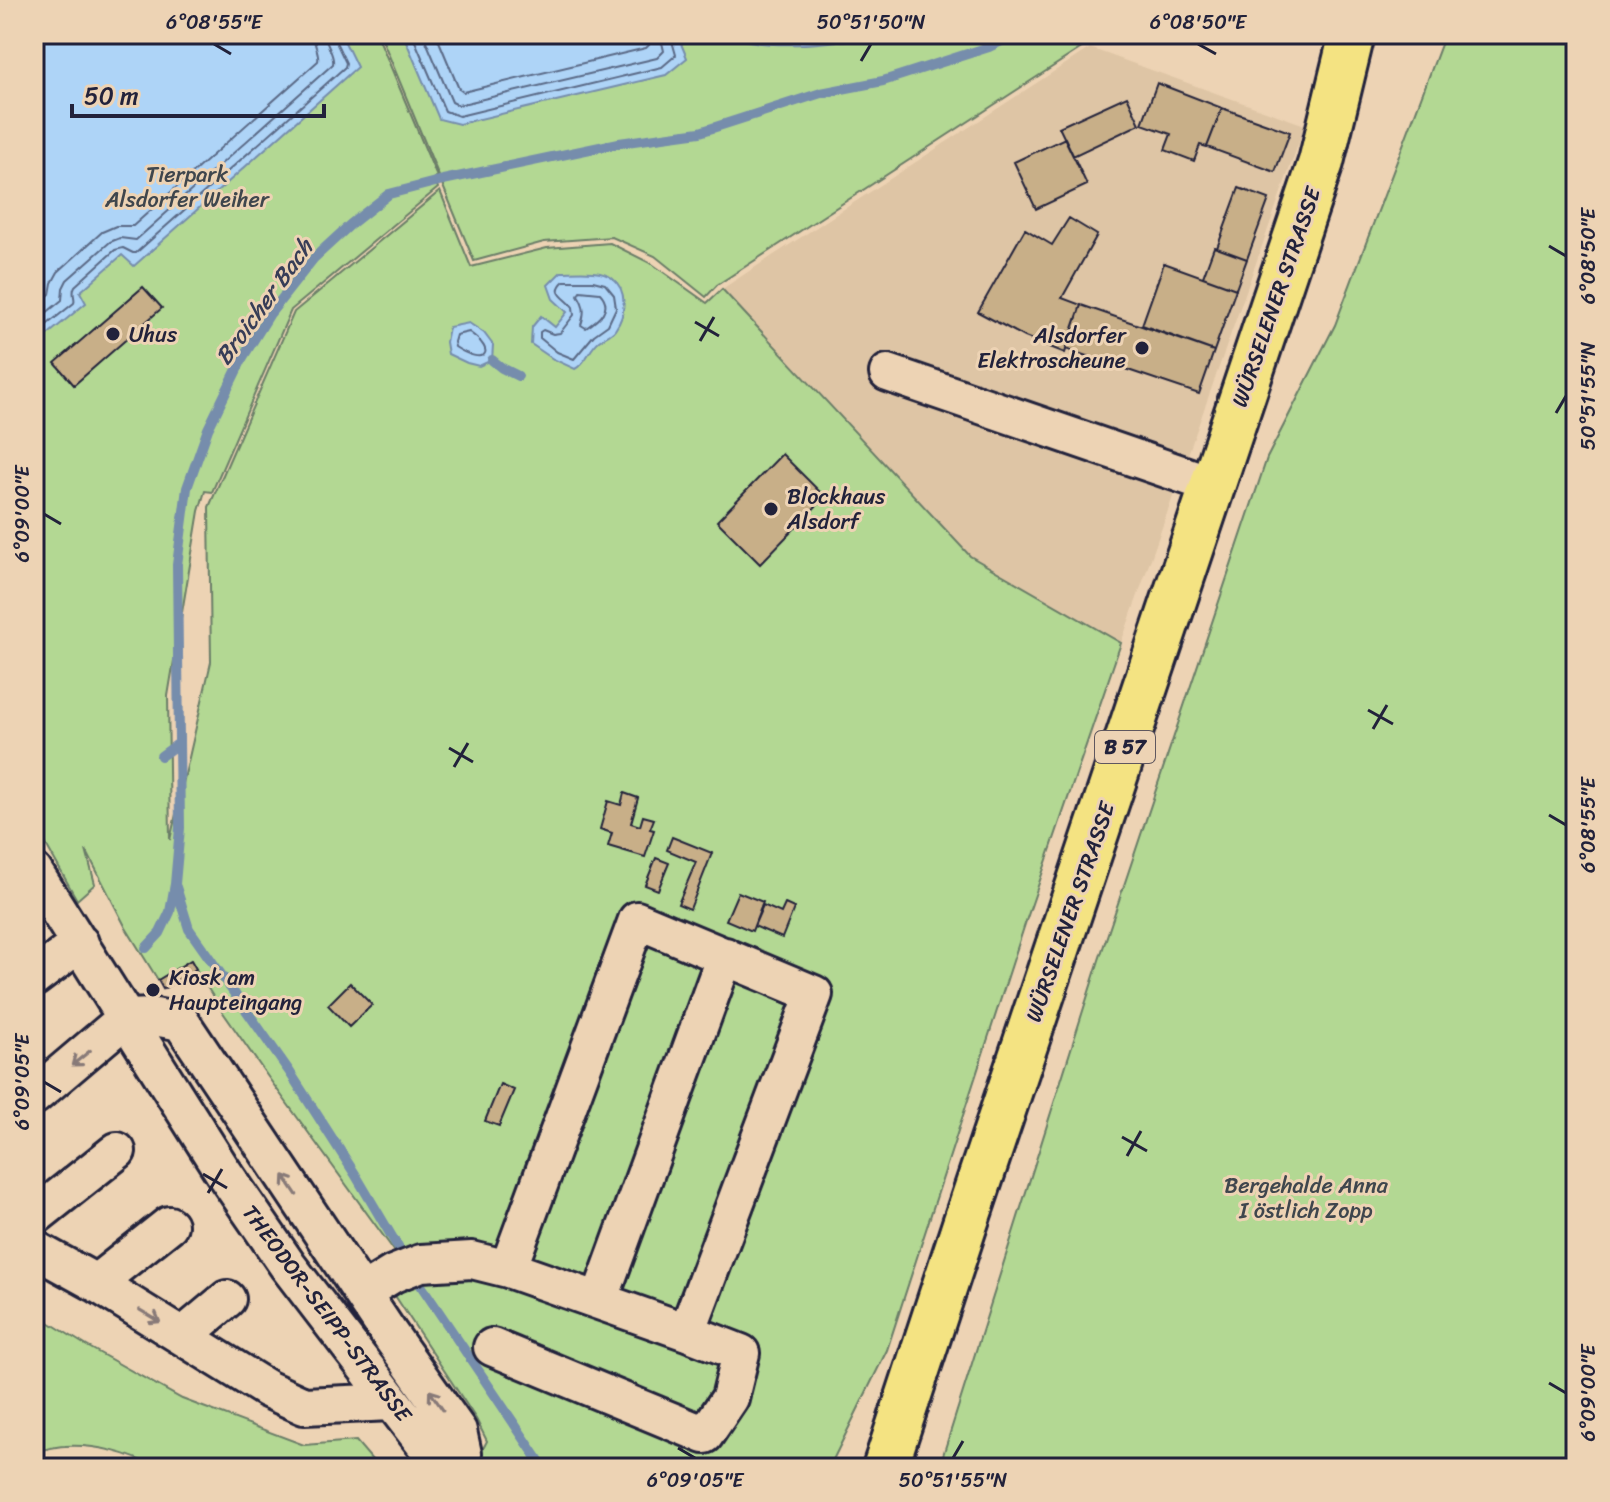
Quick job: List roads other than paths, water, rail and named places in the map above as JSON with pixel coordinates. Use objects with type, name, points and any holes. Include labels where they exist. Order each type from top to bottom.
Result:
[{"type":"main road","name":"WÜRSELENER STRASSE","points":[[885,1464],[1321,162],[1352,34]]},
{"type":"street","points":[[888,373],[1213,485]]},
{"type":"street","name":"THEODOR-SEIPP-STRASSE","points":[[34,872],[222,1170],[288,1266],[443,1468]]},
{"type":"street","points":[[508,1269],[637,920],[814,994],[687,1332]]},
{"type":"street","points":[[34,978],[80,943]]},
{"type":"street","points":[[599,1301],[725,956]]},
{"type":"street","points":[[34,1096],[126,1018],[155,1017],[181,1022],[458,1431],[463,1454],[454,1468]]},
{"type":"street","points":[[34,1217],[117,1151]]},
{"type":"street","points":[[96,1283],[169,1225]]},
{"type":"street","points":[[34,1249],[96,1283],[267,1389],[304,1406],[392,1402]]},
{"type":"street","points":[[362,1293],[407,1269],[472,1260],[508,1269],[741,1353],[730,1398],[705,1435],[492,1347]]},
{"type":"street","points":[[183,1336],[227,1299]]},
{"type":"water","points":[[34,34],[341,34],[357,67],[134,266],[122,255],[80,292],[86,303],[34,346]]},
{"type":"water","points":[[403,34],[677,34],[687,58],[666,75],[459,124],[439,119]]},
{"type":"water","points":[[728,34],[892,34],[786,44],[745,40]]},
{"type":"water","points":[[561,272],[607,275],[617,283],[623,296],[619,324],[596,344],[575,369],[531,344],[532,327],[541,316],[555,327],[567,312],[553,299],[548,285]]},
{"type":"water","points":[[469,323],[484,333],[493,345],[492,360],[479,366],[448,354],[446,342],[449,327]]},
{"type":"waterway","name":"Broicher Bach","points":[[146,948],[160,933],[170,912],[180,828],[177,565],[187,488],[208,429],[243,357],[269,315],[314,258],[389,194],[619,143],[700,132],[821,93],[883,81],[989,47],[1016,34]]},
{"type":"waterway","points":[[492,360],[518,376]]},
{"type":"waterway","points":[[161,756],[179,743]]},
{"type":"waterway","points":[[176,887],[189,929],[289,1071],[418,1281],[544,1468]]},
{"type":"place","name":"Uhus","points":[[113,334]]},
{"type":"place","name":"Alsdorfer Elektroscheune","points":[[1142,348]]},
{"type":"place","name":"Blockhaus Alsdorf","points":[[771,509]]},
{"type":"place","name":"Kiosk am Haupteingang","points":[[153,990]]},
{"type":"park label","name":"Tierpark Alsdorfer Weiher","points":[[187,186]]},
{"type":"park label","name":"Bergehalde Anna I östlich Zopp","points":[[1306,1198]]}]
